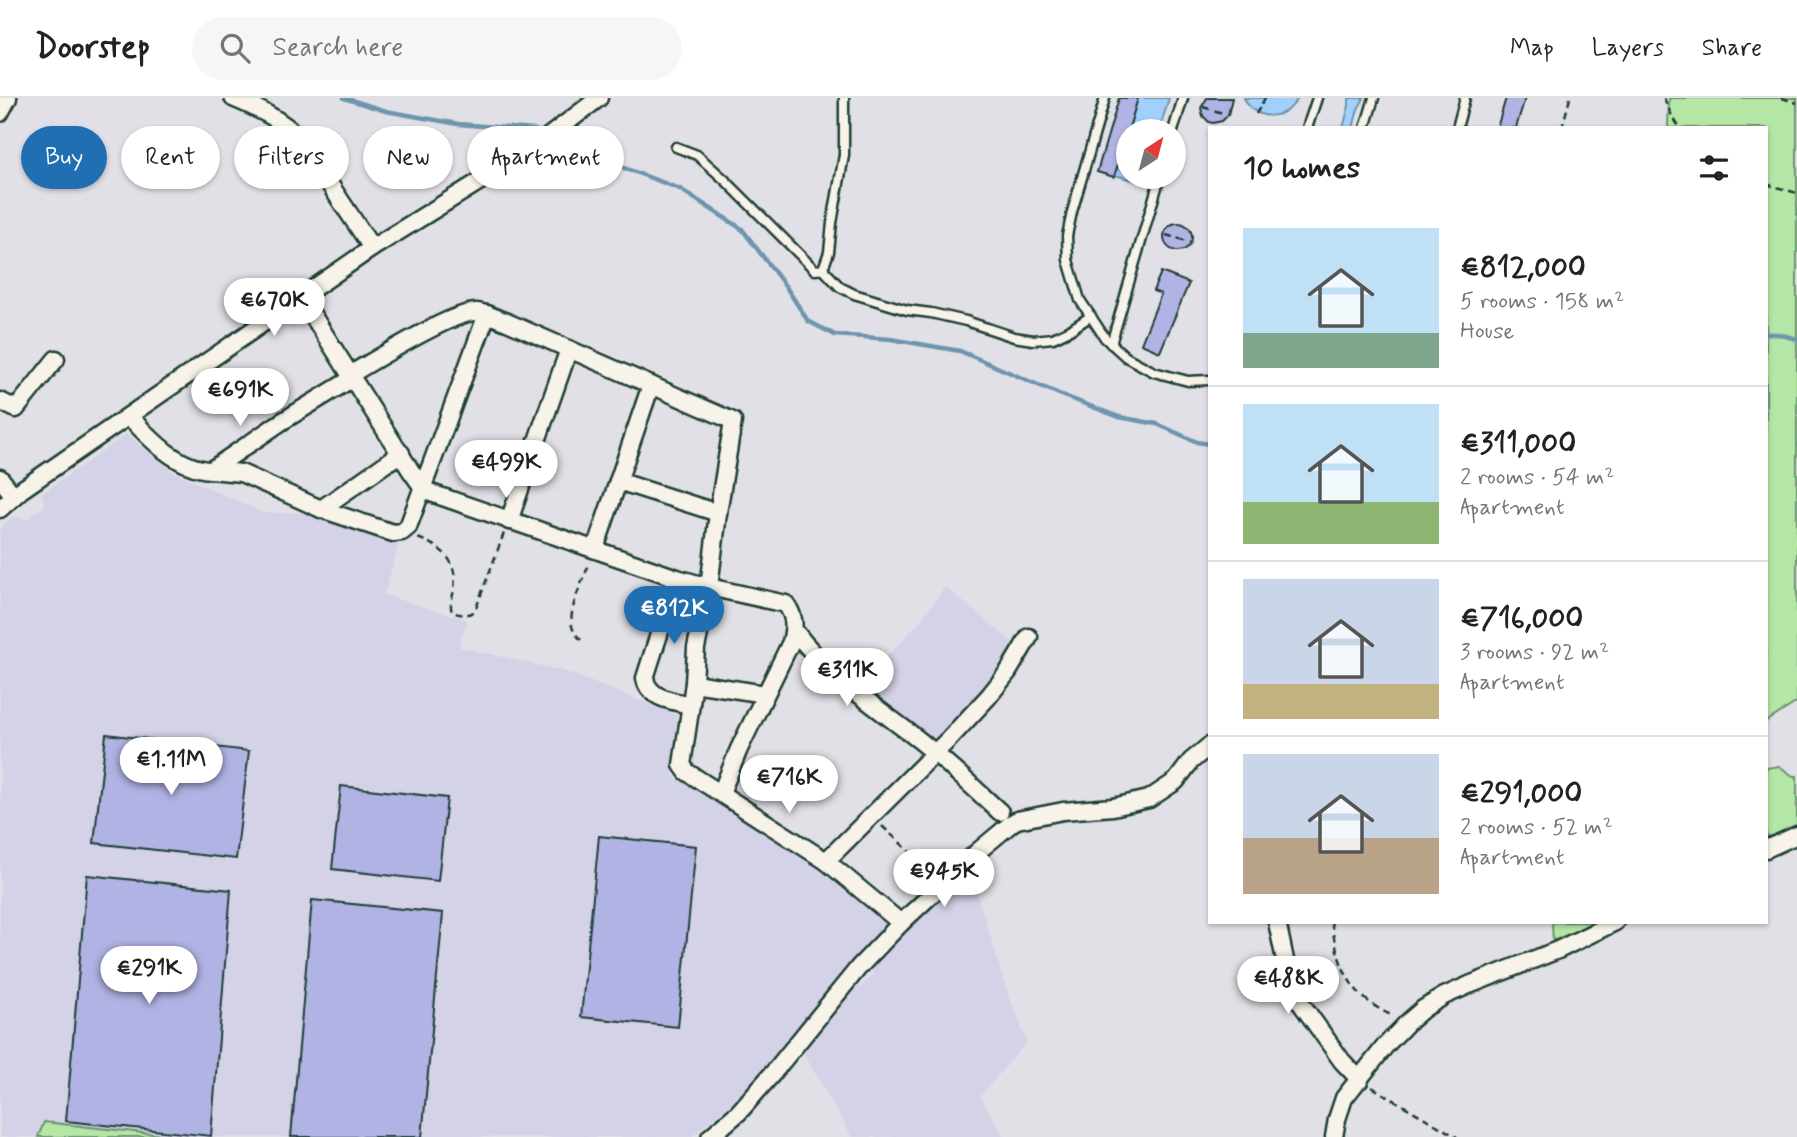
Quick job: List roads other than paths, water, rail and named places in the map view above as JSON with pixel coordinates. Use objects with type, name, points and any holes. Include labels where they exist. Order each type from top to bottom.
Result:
[{"type":"street","points":[[0,113],[8,98]]},
{"type":"street","points":[[233,98],[287,126],[314,159],[372,248]]},
{"type":"street","points":[[0,509],[14,495],[372,248],[532,149],[595,101]]},
{"type":"street","points":[[301,297],[423,488],[509,521],[677,578],[786,604],[794,616],[791,642],[739,749],[721,793]]},
{"type":"street","points":[[211,470],[352,376],[443,322],[475,312],[486,314],[569,349],[733,421],[709,587],[696,648],[694,683],[682,765],[687,772],[827,861],[901,923]]},
{"type":"street","points":[[129,416],[151,439],[175,457],[199,470],[241,473],[321,509],[393,533],[402,532],[408,527],[486,314]]},
{"type":"street","points":[[509,521],[569,349]]},
{"type":"street","points":[[0,401],[16,409],[56,359]]},
{"type":"street","points":[[595,550],[651,385]]},
{"type":"street","points":[[321,509],[401,453]]},
{"type":"street","points":[[0,478],[14,495]]},
{"type":"street","points":[[618,481],[718,513]]},
{"type":"street","points":[[677,578],[645,678],[646,687],[651,692],[670,701],[691,705]]},
{"type":"street","points":[[794,630],[806,646],[849,687],[935,754],[1000,812]]},
{"type":"street","points":[[827,861],[935,754],[1000,684],[1029,636]]},
{"type":"street","points":[[694,683],[765,694]]},
{"type":"street","points":[[710,1137],[738,1112],[773,1073],[859,967],[901,923],[976,853],[1017,820],[1063,811],[1113,807],[1149,799],[1176,781],[1191,761],[1208,747]]},
{"type":"street","points":[[1768,848],[1797,835]]},
{"type":"street","points":[[1277,924],[1284,960],[1300,1002],[1342,1061],[1360,1080]]},
{"type":"street","points":[[1334,1137],[1344,1098],[1372,1062],[1423,1009],[1444,996],[1558,950],[1611,924]]},
{"type":"lane","points":[[823,269],[829,253],[844,155],[844,98]]},
{"type":"lane","points":[[1105,98],[1067,236],[1068,260],[1080,300],[1105,338],[1126,357],[1154,372],[1188,381],[1208,380]]},
{"type":"lane","points":[[1177,119],[1183,98]]},
{"type":"lane","points":[[1308,126],[1317,98]]},
{"type":"lane","points":[[1366,126],[1374,98]]},
{"type":"lane","points":[[1458,126],[1465,98]]},
{"type":"lane","points":[[677,148],[697,155],[815,270],[823,269]]},
{"type":"lane","points":[[1111,344],[1156,189]]},
{"type":"lane","points":[[823,269],[840,287],[854,294],[907,310],[966,321],[1014,337],[1033,340],[1053,338],[1091,316]]},
{"type":"water","points":[[1138,98],[1169,98],[1163,119],[1132,119]]},
{"type":"water","points":[[1244,98],[1298,98],[1286,111],[1270,116],[1255,111]]},
{"type":"water","points":[[1349,98],[1364,98],[1354,126],[1344,126]]},
{"type":"water","points":[[1178,225],[1187,228],[1190,237],[1187,246],[1178,249],[1169,246],[1166,237],[1169,228]]},
{"type":"waterway","points":[[344,98],[386,111],[484,126]]},
{"type":"waterway","points":[[624,168],[680,189],[742,229],[808,321],[835,335],[891,339],[960,351],[1119,417],[1157,424],[1197,442],[1208,444]]},
{"type":"waterway","points":[[1768,334],[1797,339]]}]
